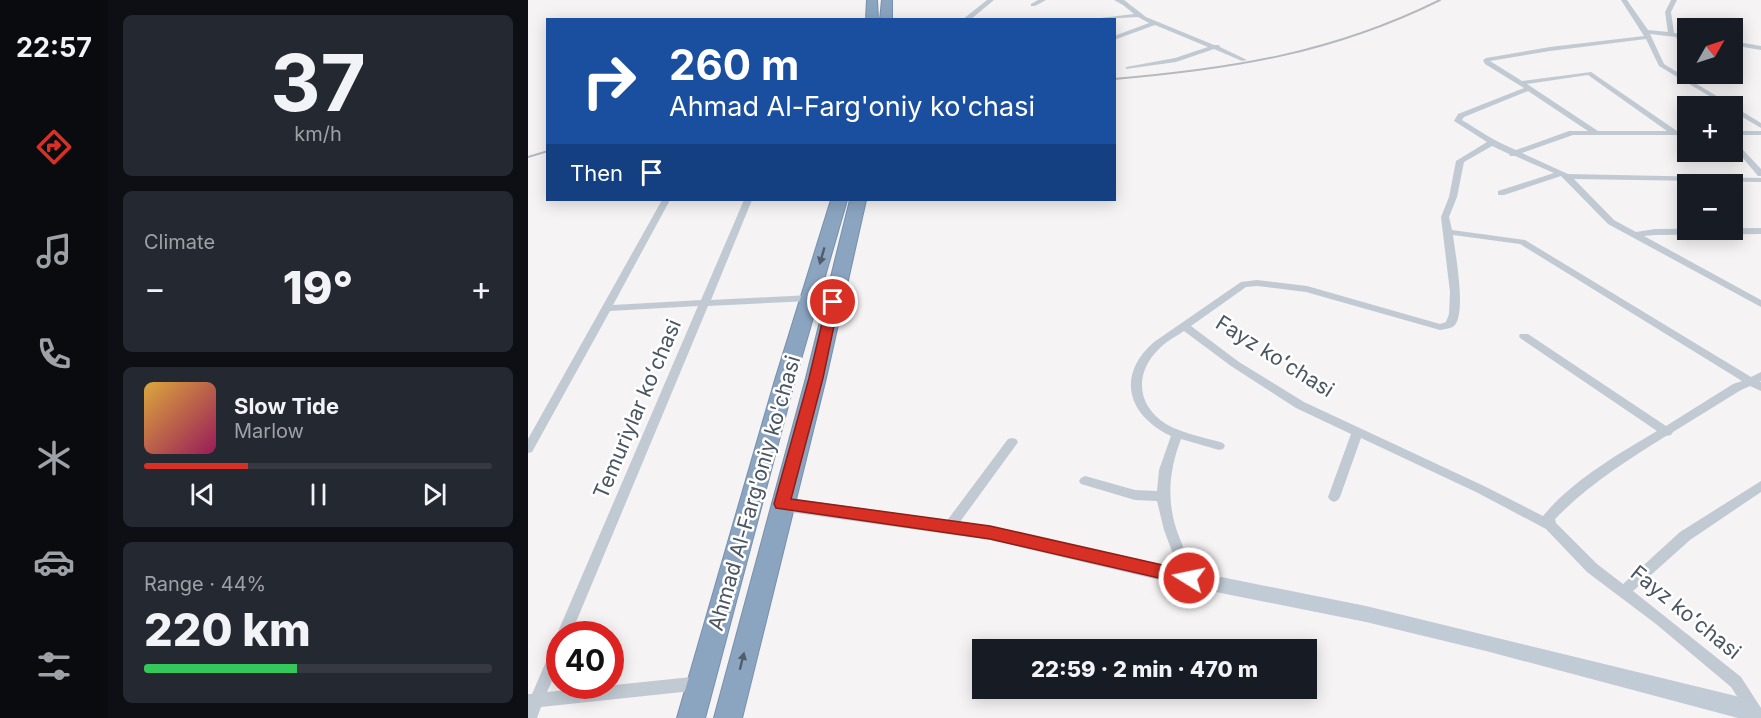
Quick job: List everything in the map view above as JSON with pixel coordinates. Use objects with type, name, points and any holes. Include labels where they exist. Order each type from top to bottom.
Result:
[{"type":"highway","points":[[872,0],[872,18]]},
{"type":"highway","points":[[886,0],[886,18]]},
{"type":"highway","name":"Ahmad Al-Farg'oniy ko'chasi","points":[[691,718],[784,380],[839,201]]},
{"type":"highway","name":"Ahmad Al-Farg'oniy ko'chasi","points":[[728,718],[816,378],[858,201]]},
{"type":"highway","points":[[784,380],[816,378]]},
{"type":"street","points":[[967,18],[991,0]]},
{"type":"street","points":[[1033,5],[1043,0]]},
{"type":"street","points":[[1118,0],[1129,1],[1139,15]]},
{"type":"street","points":[[1624,0],[1647,35],[1661,65],[1713,96]]},
{"type":"street","points":[[1671,34],[1668,12],[1674,0]]},
{"type":"street","points":[[1108,18],[1139,15],[1217,46],[1244,60]]},
{"type":"street","points":[[1116,37],[1155,22]]},
{"type":"street","points":[[1596,132],[1487,63],[1486,60],[1647,35],[1677,35]]},
{"type":"street","points":[[1743,45],[1761,48]]},
{"type":"street","points":[[1128,68],[1176,60],[1217,46]]},
{"type":"street","points":[[1521,83],[1589,73],[1675,134]]},
{"type":"street","points":[[1529,88],[1458,119],[1492,143],[1564,175],[1611,222],[1761,304]]},
{"type":"street","points":[[1743,115],[1761,126]]},
{"type":"street","points":[[1513,154],[1563,134],[1596,132],[1675,134]]},
{"type":"street","points":[[1743,133],[1761,133]]},
{"type":"street","points":[[1492,143],[1460,161],[1453,197],[1445,217],[1448,231],[1522,242],[1758,381]]},
{"type":"street","points":[[1743,153],[1761,174]]},
{"type":"street","points":[[1501,193],[1564,175],[1761,180]]},
{"type":"street","points":[[528,449],[665,201]]},
{"type":"street","name":"Temuriylar koʻchasi","points":[[570,621],[748,201]]},
{"type":"street","name":"Fayz koʻchasi","points":[[1448,231],[1454,294],[1453,320],[1449,324],[1440,327],[1307,289],[1257,283],[1244,284],[1184,326],[1267,385],[1300,405],[1440,470],[1550,525],[1574,552],[1736,682],[1760,718]]},
{"type":"street","points":[[1635,235],[1655,232],[1761,231]]},
{"type":"street","points":[[605,308],[810,298]]},
{"type":"street","points":[[1184,326],[1151,350],[1135,379],[1136,394],[1143,413],[1160,428],[1219,446]]},
{"type":"street","points":[[1524,336],[1668,432]]},
{"type":"street","points":[[1550,525],[1548,518],[1572,494],[1610,465],[1668,432],[1737,387],[1758,381]]},
{"type":"street","points":[[1334,497],[1357,433]]},
{"type":"street","points":[[1177,434],[1162,480],[1162,503],[1170,531],[1189,578]]},
{"type":"street","points":[[950,526],[1012,442]]},
{"type":"street","points":[[1085,481],[1135,495],[1162,496]]},
{"type":"street","points":[[1624,591],[1685,536],[1761,486]]},
{"type":"street","name":"Fayz koʻchasi","points":[[782,504],[950,526],[1366,614],[1736,706],[1760,718]]},
{"type":"street","points":[[529,718],[532,701],[546,673]]},
{"type":"street","points":[[532,701],[701,683]]},
{"type":"railway","points":[[1116,79],[1200,70],[1281,56],[1361,33],[1440,0]]},
{"type":"railway","points":[[528,157],[546,152]]},
{"type":"route","points":[[833,302],[816,378],[782,504],[990,533],[1189,578]]}]
